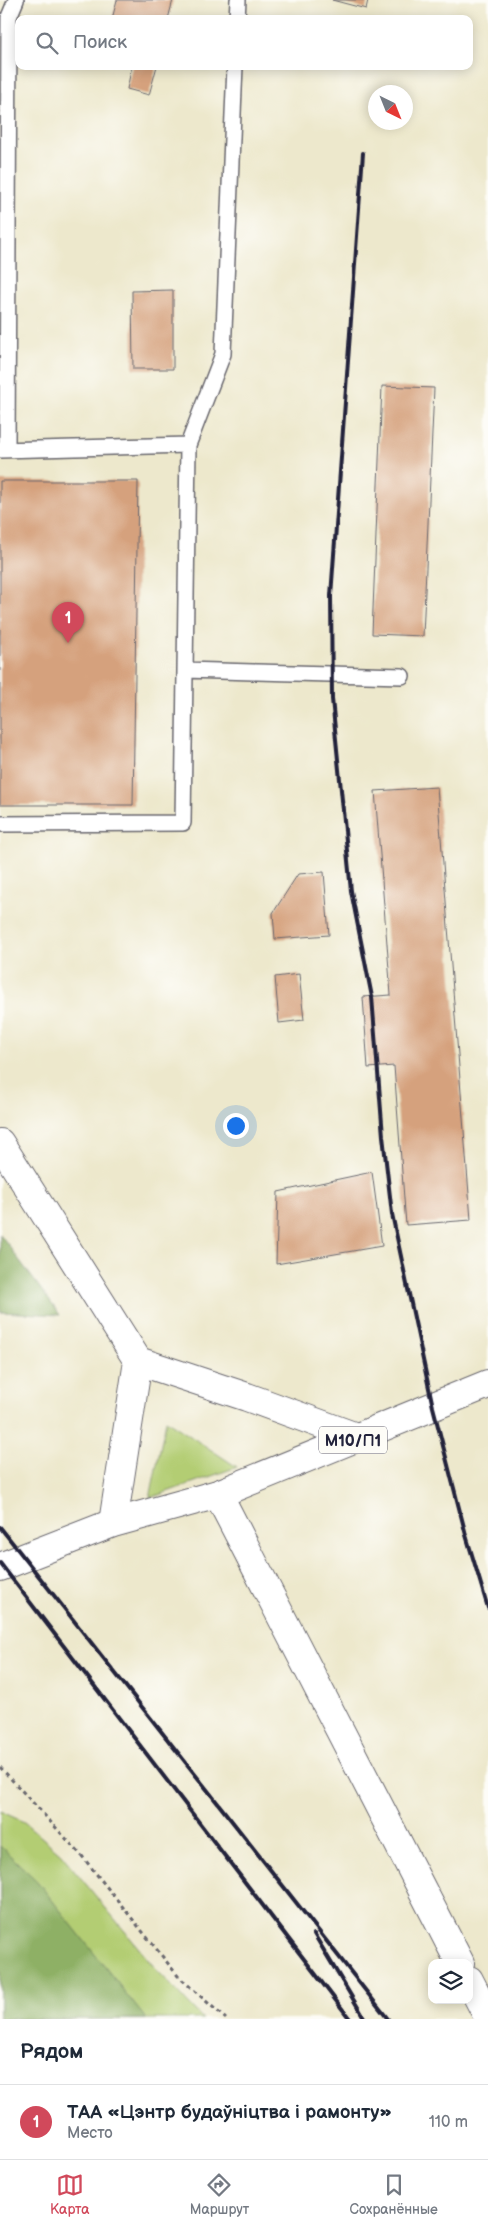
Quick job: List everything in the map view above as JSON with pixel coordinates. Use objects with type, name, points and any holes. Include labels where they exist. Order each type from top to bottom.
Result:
[{"type":"street","points":[[0,1143],[138,1361],[247,1397],[359,1438]]},
{"type":"street","points":[[113,1523],[138,1361]]},
{"type":"street","name":"М10/П1","points":[[0,1567],[113,1523],[218,1494],[488,1384]]},
{"type":"street","points":[[218,1494],[458,1959]]},
{"type":"street","points":[[473,1988],[488,2016]]},
{"type":"lane","points":[[16,0],[9,17],[3,449],[188,445]]},
{"type":"lane","points":[[237,15],[238,0]]},
{"type":"lane","points":[[0,824],[183,823],[188,445],[223,354],[235,70]]},
{"type":"lane","points":[[185,670],[402,676]]},
{"type":"path","points":[[0,1767],[82,1856],[178,1976],[226,2019]]},
{"type":"green space","points":[[0,1234],[60,1315],[0,1312]]},
{"type":"green space","points":[[166,1420],[237,1467],[150,1498]]},
{"type":"green space","points":[[0,1811],[24,1822],[61,1854],[156,1969],[203,2019],[0,2019]]},
{"type":"green space","points":[[0,1846],[37,1881],[146,2019],[0,2019]]},
{"type":"building","points":[[117,0],[173,0],[169,15],[113,15]]},
{"type":"building","points":[[332,0],[368,0],[366,9]]},
{"type":"building","points":[[131,70],[156,70],[149,95],[127,89]]},
{"type":"building","points":[[173,290],[173,369],[133,369],[132,291]]},
{"type":"building","points":[[382,386],[434,388],[423,636],[372,634]]},
{"type":"building","points":[[0,481],[138,481],[133,805],[0,805]]},
{"type":"building","points":[[437,787],[471,1220],[406,1225],[394,1066],[368,1068],[363,997],[391,995],[375,791]]},
{"type":"building","points":[[324,872],[329,935],[275,939],[273,913],[298,874]]},
{"type":"building","points":[[299,974],[304,1020],[279,1023],[275,977]]},
{"type":"building","points":[[372,1172],[382,1246],[276,1264],[278,1192]]},
{"type":"railway","points":[[363,153],[331,596],[332,699],[351,891],[372,997],[383,1136],[392,1214],[433,1407],[466,1535],[488,1608]]},
{"type":"railway","points":[[0,1527],[388,2019]]},
{"type":"railway","points":[[0,1563],[350,2019]]},
{"type":"railway","points":[[314,1934],[365,2019]]},
{"type":"place","name":"ТАА «Цэнтр будаўніцтва і рамонту»","points":[[68,643]]}]
